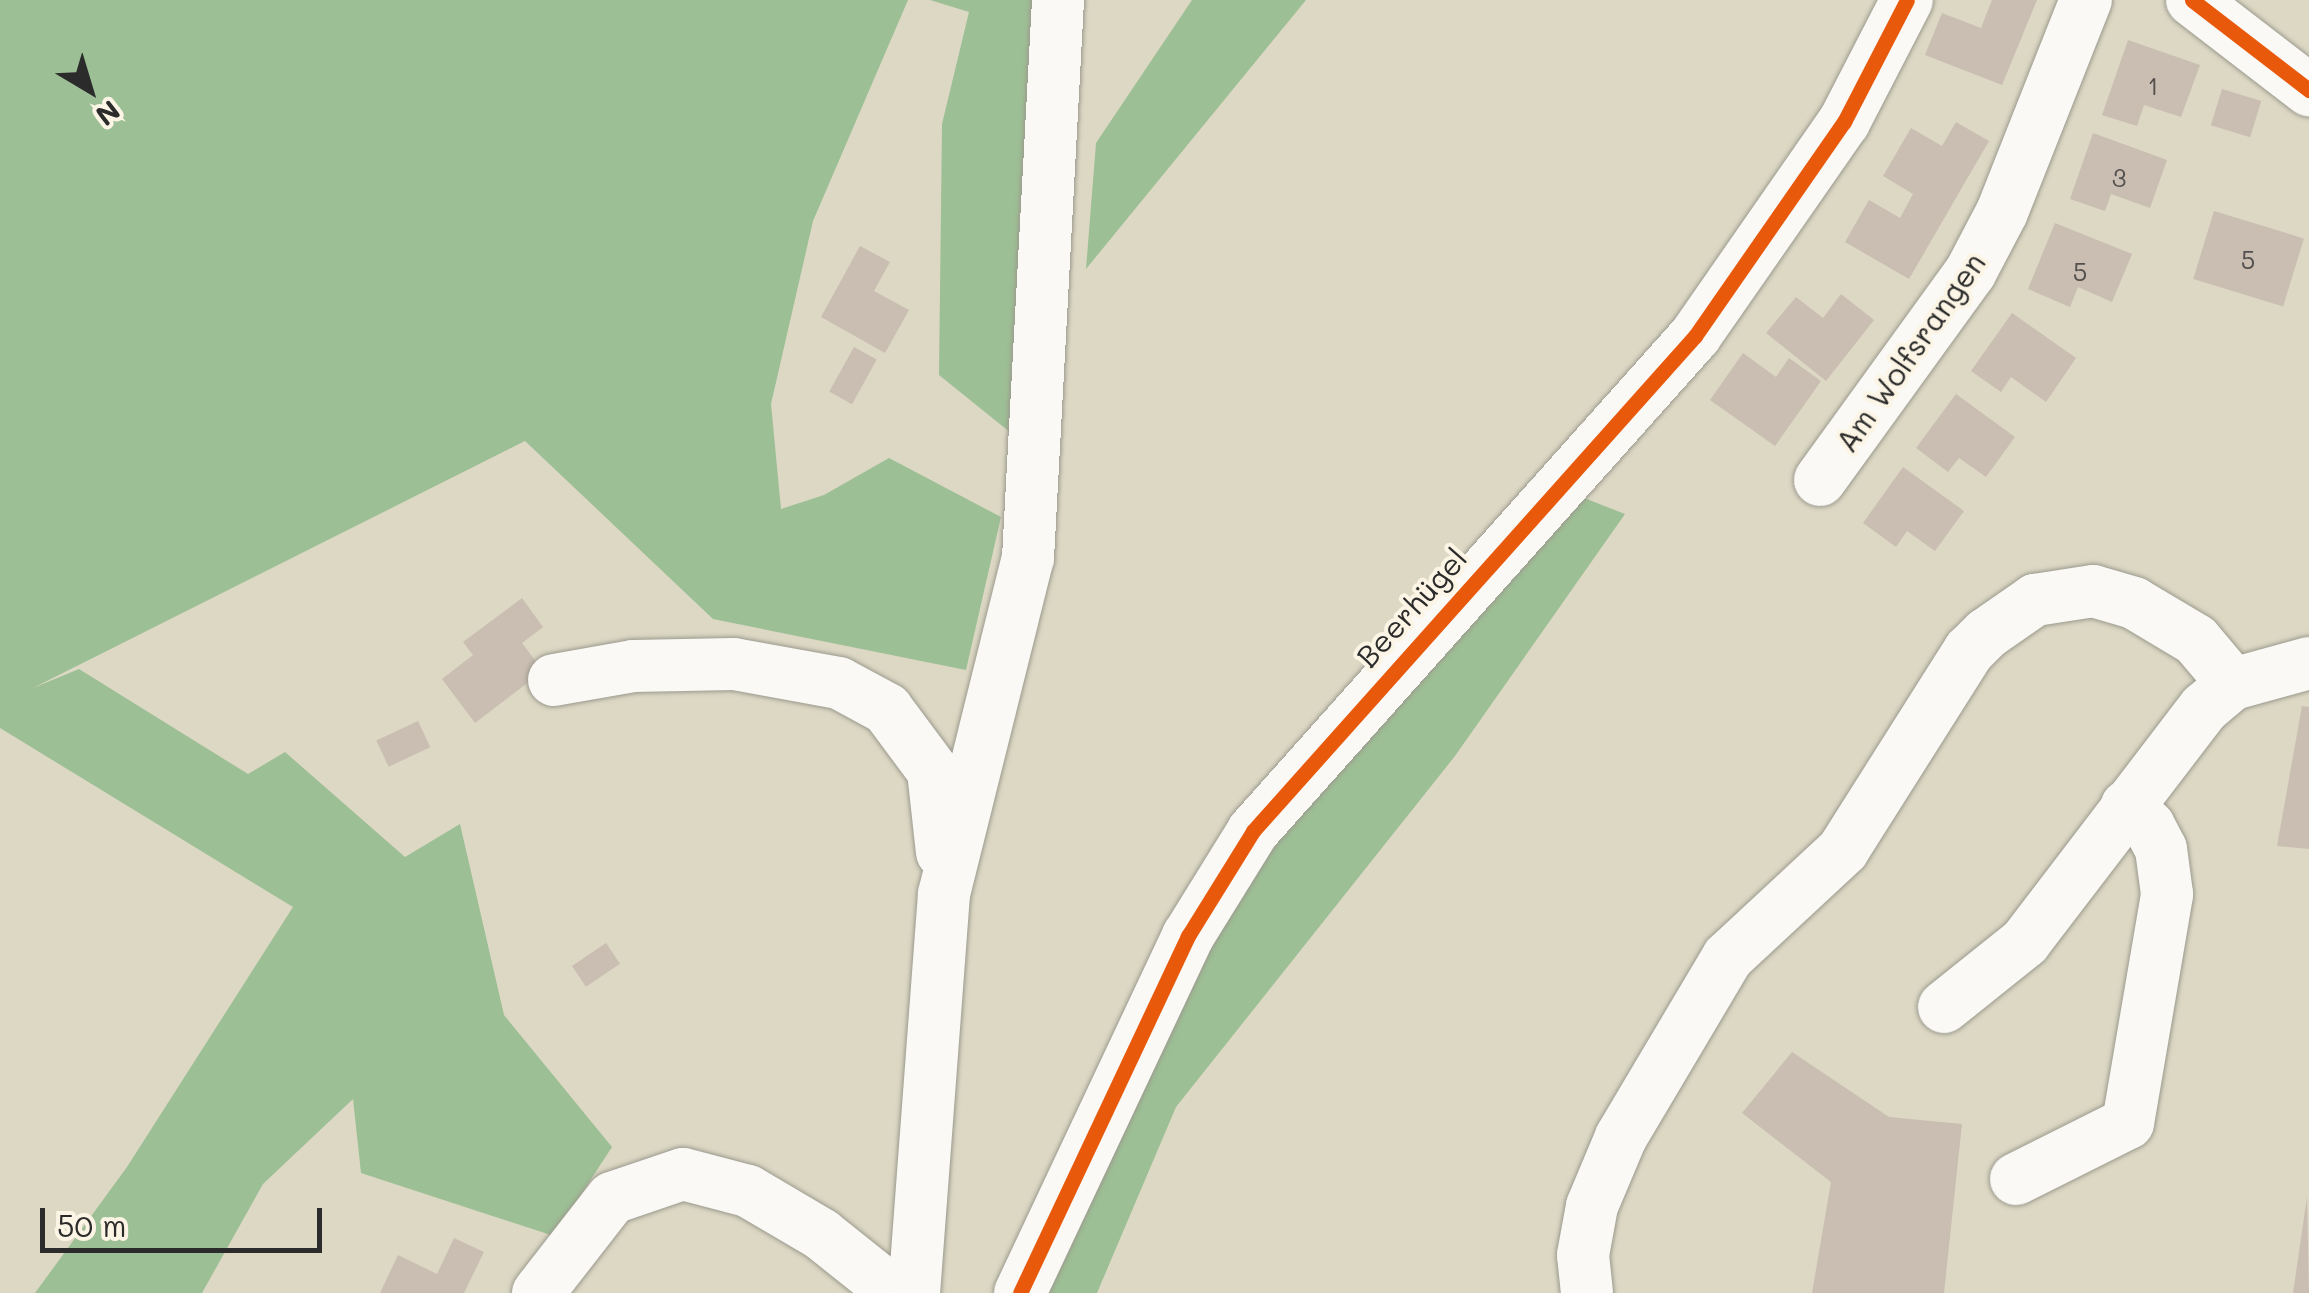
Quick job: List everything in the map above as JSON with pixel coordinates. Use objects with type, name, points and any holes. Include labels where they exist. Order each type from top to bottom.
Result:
[{"type":"street","points":[[944,894],[1028,558],[1058,0]]},
{"type":"street","name":"Beerhügel","points":[[1020,1293],[1180,954],[1253,831],[1695,336],[1844,122],[1907,0]]},
{"type":"street","name":"Am Wolfsrangen","points":[[1820,480],[1970,273],[2002,212],[2086,0]]},
{"type":"street","points":[[2192,0],[2309,90]]},
{"type":"street","points":[[1587,1293],[1583,1255],[1599,1189],[1622,1137],[1728,957],[1843,850],[1969,651],[1986,634],[2036,600],[2094,591],[2134,603],[2196,640],[2232,684]]},
{"type":"street","points":[[1944,1007],[2025,942],[2204,708],[2232,684],[2309,663]]},
{"type":"street","points":[[554,680],[634,666],[781,668],[839,683],[887,708],[933,770],[940,795],[944,894],[914,1293]]},
{"type":"street","points":[[2016,1178],[2128,1123],[2167,894],[2161,850],[2150,826],[2127,806]]},
{"type":"street","points":[[538,1293],[612,1198],[683,1174],[748,1191],[821,1234],[895,1293]]},
{"type":"green space","points":[[0,0],[908,0],[813,221],[771,404],[781,509],[824,495],[889,458],[1001,517],[966,670],[713,619],[525,441],[33,688],[79,669],[248,774],[285,752],[405,857],[460,824],[504,1015],[612,1147],[554,1236],[361,1173],[353,1099],[263,1184],[202,1293],[35,1293],[127,1167],[293,907],[0,728]]},
{"type":"green space","points":[[930,0],[1045,0],[1011,433],[939,375],[942,124],[969,12]]},
{"type":"green space","points":[[1192,0],[1306,0],[1086,269],[1096,143]]},
{"type":"green space","points":[[1579,496],[1625,514],[1455,756],[1176,1107],[1097,1293],[1042,1293],[1244,870]]},
{"type":"building","points":[[1992,0],[2037,0],[2002,85],[1925,55],[1942,13],[1981,28]]},
{"type":"building","points":[[2128,40],[2200,65],[2181,117],[2144,105],[2137,126],[2102,115]]},
{"type":"building","points":[[2222,89],[2261,101],[2250,137],[2211,125]]},
{"type":"building","points":[[1956,122],[1989,141],[1909,279],[1845,242],[1869,200],[1900,218],[1913,194],[1883,176],[1911,128],[1942,146]]},
{"type":"building","points":[[2093,133],[2167,160],[2150,208],[2111,194],[2105,211],[2070,199]]},
{"type":"building","points":[[2214,211],[2304,238],[2283,306],[2193,279]]},
{"type":"building","points":[[2055,223],[2132,254],[2112,302],[2078,287],[2070,307],[2028,289]]},
{"type":"building","points":[[860,246],[890,262],[874,291],[909,310],[885,353],[821,317]]},
{"type":"building","points":[[1841,294],[1874,320],[1826,381],[1766,333],[1796,297],[1823,318]]},
{"type":"building","points":[[2012,313],[2076,358],[2046,402],[2011,377],[2001,392],[1971,371]]},
{"type":"building","points":[[854,347],[877,360],[852,404],[829,392]]},
{"type":"building","points":[[1743,353],[1776,377],[1789,358],[1821,381],[1775,446],[1710,400]]},
{"type":"building","points":[[1956,394],[2015,437],[1986,477],[1959,458],[1948,472],[1916,448]]},
{"type":"building","points":[[1903,467],[1964,511],[1935,551],[1907,531],[1896,547],[1863,523]]},
{"type":"building","points":[[522,598],[543,627],[522,643],[543,671],[475,723],[442,679],[473,655],[463,642]]},
{"type":"building","points":[[2302,706],[2309,707],[2309,849],[2277,846]]},
{"type":"building","points":[[418,721],[430,747],[389,767],[376,740]]},
{"type":"building","points":[[606,943],[620,964],[586,987],[572,966]]},
{"type":"building","points":[[1792,1052],[1889,1117],[1962,1124],[1944,1293],[1812,1293],[1831,1182],[1742,1113]]},
{"type":"building","points":[[2307,1197],[2309,1293],[2293,1293]]},
{"type":"building","points":[[454,1238],[484,1252],[464,1293],[380,1293],[398,1255],[437,1274]]},
{"type":"cycle path","points":[[1020,1293],[1188,936],[1253,831],[1695,336],[1844,122],[1907,0]]},
{"type":"cycle path","points":[[2192,0],[2309,90]]}]
